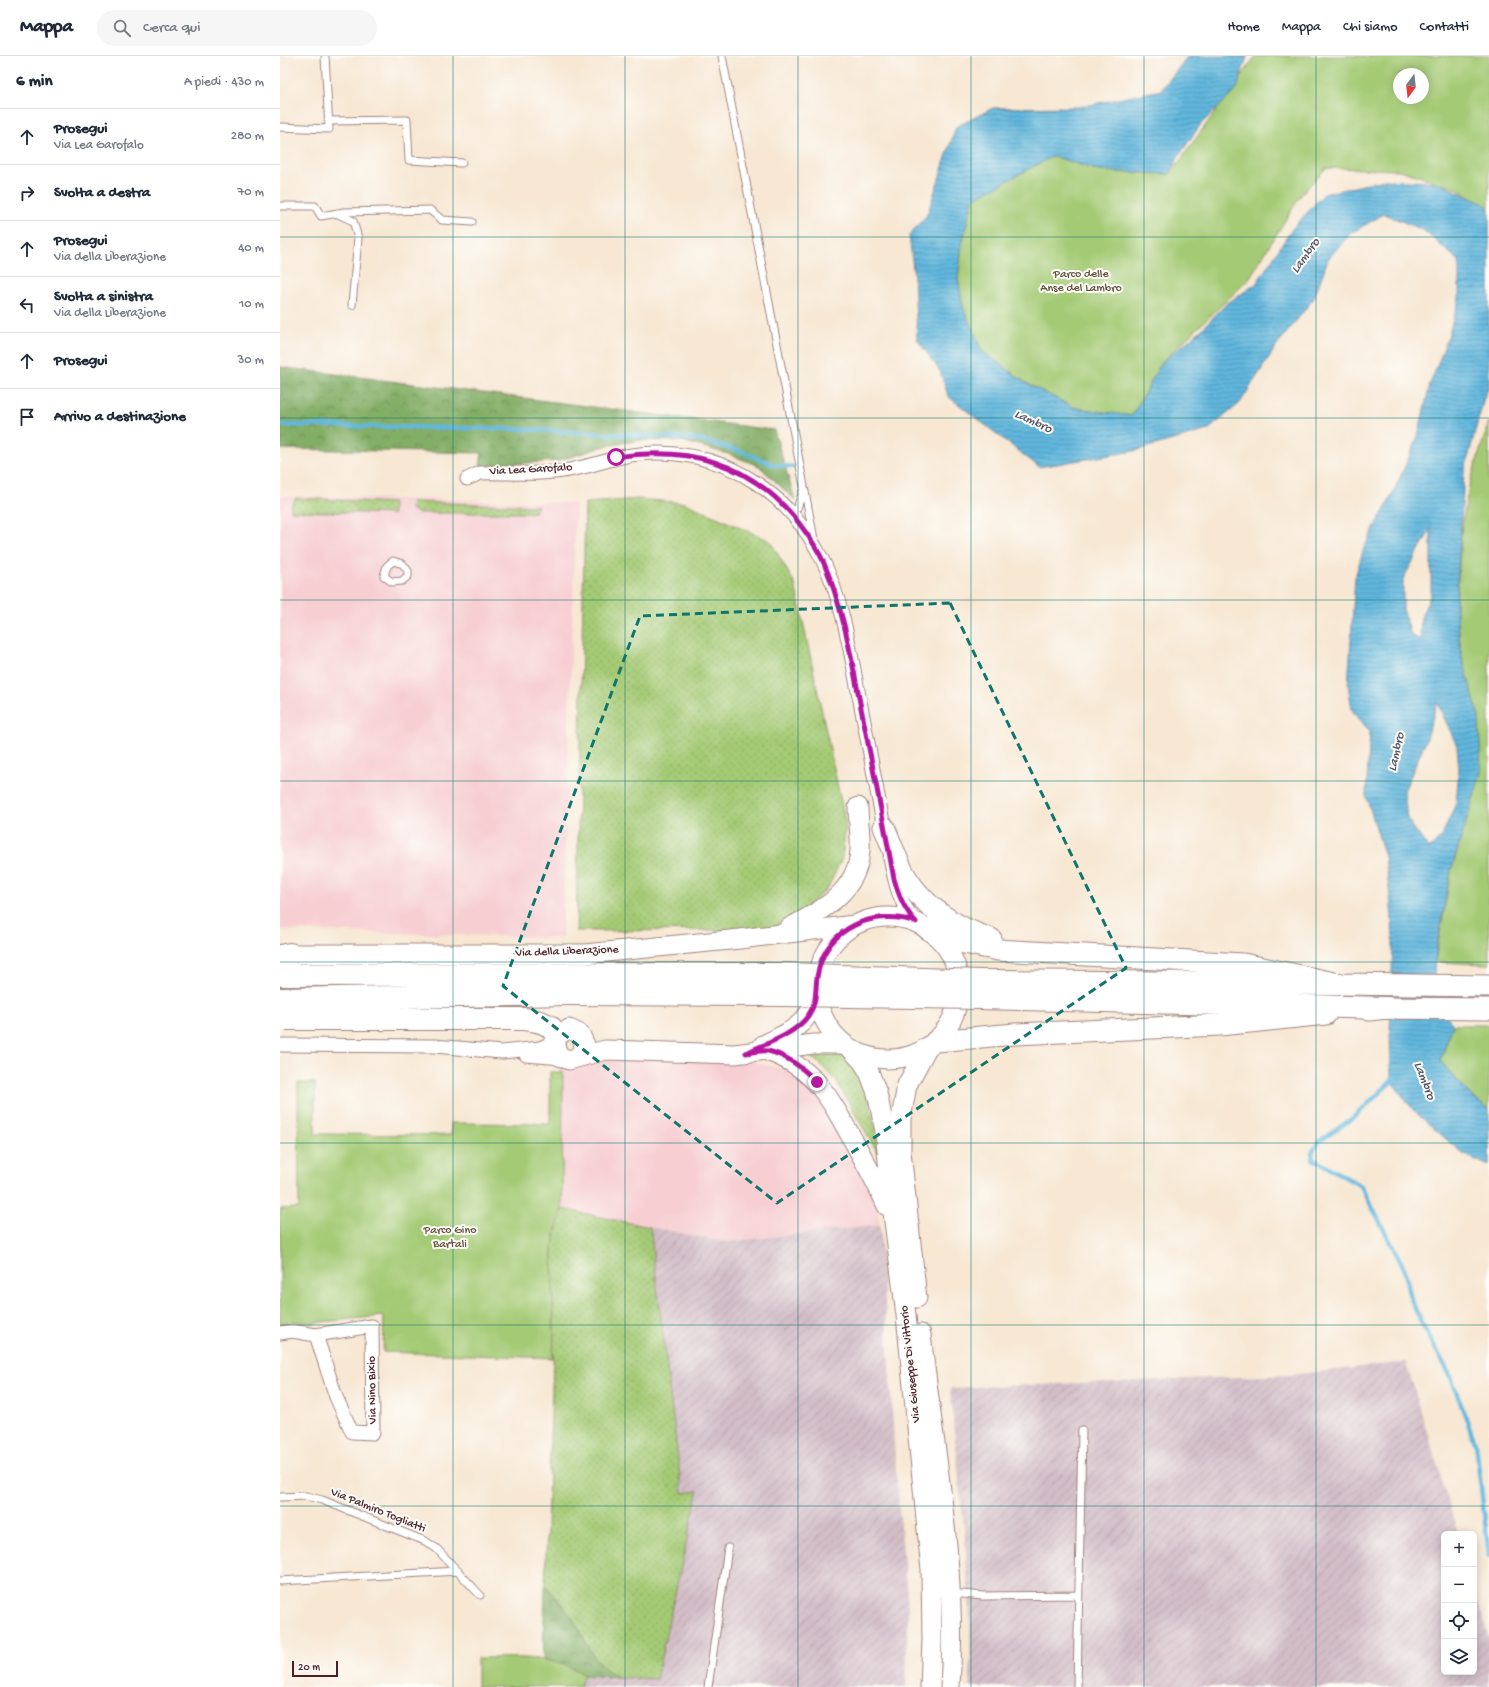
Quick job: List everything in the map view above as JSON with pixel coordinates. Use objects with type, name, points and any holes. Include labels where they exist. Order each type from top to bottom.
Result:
[{"type":"highway","points":[[280,975],[978,990],[1387,1008]]},
{"type":"highway","points":[[978,990],[1339,984]]},
{"type":"highway","points":[[280,999],[553,994],[785,985]]},
{"type":"highway","points":[[280,1019],[523,1019],[538,1021],[549,1026],[555,1032],[556,1038]]},
{"type":"main road","points":[[776,935],[824,909],[842,892],[851,880],[858,865],[860,850],[858,807]]},
{"type":"main road","points":[[884,826],[906,877],[919,894],[950,920],[984,936],[1016,946],[1092,955]]},
{"type":"main road","points":[[848,1047],[828,1028],[822,1017],[817,998],[818,972],[823,957],[838,936],[854,925],[880,917],[899,918],[922,926],[950,940],[979,947],[1243,964],[1339,984],[1489,986]]},
{"type":"main road","name":"Via della Liberazione","points":[[283,954],[585,954],[776,935],[854,925]]},
{"type":"main road","points":[[922,926],[942,941],[952,956],[958,973],[959,991],[953,1018],[946,1029],[931,1044]]},
{"type":"main road","points":[[746,1053],[779,1038],[802,1023],[812,1010],[817,998]]},
{"type":"main road","points":[[630,1050],[613,1047],[569,1030],[562,1032],[556,1038],[556,1052],[571,1057],[605,1050],[735,1054],[814,1044],[848,1047],[874,1058],[888,1060],[902,1058],[931,1044],[1015,1034],[1220,1025],[1387,1008],[1489,1009]]},
{"type":"main road","points":[[571,1057],[584,1050],[585,1043],[580,1034]]},
{"type":"main road","name":"Via Giuseppe Di Vittorio","points":[[931,1044],[907,1085],[903,1101],[901,1152],[922,1342],[937,1453],[951,1593],[952,1634],[950,1687]]},
{"type":"main road","name":"Via Giuseppe Di Vittorio","points":[[848,1047],[863,1062],[869,1072],[877,1093],[885,1131],[894,1221],[906,1315],[931,1570],[932,1641],[930,1687]]},
{"type":"main road","points":[[766,1051],[797,1065],[810,1075],[825,1091],[879,1188],[894,1221]]},
{"type":"street","name":"Via Lea Garofalo","points":[[467,479],[480,473],[573,470],[616,457],[640,453],[683,454],[707,460],[747,475],[782,503],[806,532],[822,559],[834,588],[848,640],[899,896],[906,910],[922,926]]},
{"type":"street","points":[[502,1052],[540,1048],[552,1043],[556,1038]]},
{"type":"street","points":[[280,1045],[435,1046],[571,1057]]},
{"type":"street","name":"Via Nino Bixio","points":[[280,1333],[292,1331],[316,1335],[372,1326],[373,1433],[352,1432],[336,1397],[316,1335]]},
{"type":"lane","points":[[280,127],[329,129],[325,56]]},
{"type":"lane","points":[[722,56],[805,486],[815,547]]},
{"type":"lane","points":[[328,121],[407,120],[409,160],[462,163]]},
{"type":"lane","points":[[280,206],[315,206],[321,216],[338,213],[430,210],[442,220],[472,222]]},
{"type":"lane","points":[[338,213],[353,221],[358,238],[352,305]]},
{"type":"lane","points":[[791,514],[797,508],[805,486]]},
{"type":"lane","points":[[1077,1687],[1082,1430]]},
{"type":"lane","name":"Via Palmiro Togliatti","points":[[280,1498],[306,1496],[322,1500],[425,1541],[437,1549],[480,1595]]},
{"type":"lane","points":[[708,1687],[728,1548]]},
{"type":"lane","points":[[280,1581],[458,1571]]},
{"type":"lane","points":[[951,1593],[983,1596],[1078,1595]]},
{"type":"highlighted area","points":[[950,603],[1126,968],[777,1203],[503,986],[640,616]]},
{"type":"shaded area","points":[[280,496],[576,503],[562,938],[280,930]]},
{"type":"shaded area","points":[[740,1058],[789,1071],[813,1086],[878,1191],[878,1215],[880,1225],[726,1242],[562,1209],[563,1062]]},
{"type":"shaded area","points":[[880,1225],[896,1472],[908,1606],[906,1687],[579,1687],[584,1675],[656,1679],[698,1492],[682,1493],[650,1227],[726,1242]]},
{"type":"shaded area","points":[[1406,1362],[1457,1531],[1441,1531],[1441,1675],[1477,1675],[1477,1598],[1489,1638],[1489,1687],[970,1687],[970,1622],[965,1539],[950,1388],[1290,1375]]},
{"type":"green space","name":"Parco delle Anse del Lambro","points":[[1256,56],[1489,56],[1489,211],[1457,189],[1400,170],[1326,168],[1301,195],[1248,280],[1162,362],[1132,416],[1075,408],[1026,383],[982,351],[963,307],[958,279],[962,244],[973,199],[1053,156],[1099,171],[1170,174]]},
{"type":"green space","points":[[280,367],[774,430],[795,500],[759,466],[728,454],[682,441],[641,440],[605,446],[558,461],[480,466],[482,453],[280,449]]},
{"type":"green space","points":[[1489,422],[1489,964],[1435,962],[1451,871],[1461,838],[1479,717],[1461,654],[1456,603],[1462,525],[1469,486]]},
{"type":"green space","points":[[296,498],[393,503],[393,514],[291,511],[291,505]]},
{"type":"green space","points":[[638,499],[685,503],[770,541],[795,584],[846,825],[842,858],[828,888],[796,917],[765,930],[576,931],[585,503]]},
{"type":"green space","points":[[412,502],[538,506],[534,512],[525,513],[418,513],[411,509]]},
{"type":"green space","points":[[1453,1025],[1489,1025],[1489,1109],[1471,1096],[1440,1061]]},
{"type":"green space","points":[[831,1051],[841,1053],[845,1056],[853,1065],[860,1077],[870,1104],[880,1157],[836,1081],[819,1063],[803,1052]]},
{"type":"green space","name":"Parco Gino Bartali","points":[[550,1072],[563,1072],[562,1209],[554,1237],[552,1266],[554,1332],[553,1358],[383,1352],[384,1316],[311,1323],[293,1321],[280,1323],[280,1209],[299,1208],[298,1083],[315,1083],[315,1134],[451,1135],[451,1123],[550,1124]]},
{"type":"green space","points":[[562,1209],[650,1227],[682,1493],[698,1491],[656,1679],[617,1677],[604,1669],[592,1655],[571,1617],[545,1585],[554,1332],[552,1266],[554,1237]]},
{"type":"green space","points":[[545,1585],[571,1616],[590,1650],[600,1664],[617,1677],[584,1675],[563,1664],[543,1659]]},
{"type":"green space","points":[[477,1658],[519,1658],[546,1660],[572,1668],[584,1675],[579,1687],[477,1687]]},
{"type":"water","name":"Lambro","points":[[1188,56],[1247,56],[1237,89],[1201,124],[1178,157],[1170,174],[1099,171],[1053,156],[973,199],[962,244],[958,279],[963,307],[982,351],[1026,383],[1075,408],[1132,416],[1162,362],[1200,331],[1226,304],[1256,284],[1292,229],[1324,194],[1384,180],[1436,182],[1486,205],[1489,210],[1489,387],[1484,398],[1464,473],[1456,603],[1461,654],[1479,717],[1481,773],[1451,871],[1437,944],[1432,993],[1453,1025],[1440,1061],[1471,1096],[1489,1109],[1489,1166],[1463,1154],[1415,1112],[1391,1081],[1390,1032],[1393,942],[1391,905],[1385,857],[1366,796],[1370,732],[1352,710],[1348,685],[1355,577],[1364,548],[1388,504],[1417,439],[1430,384],[1448,337],[1459,299],[1459,261],[1423,230],[1384,214],[1351,233],[1328,259],[1314,298],[1277,345],[1240,403],[1208,430],[1134,451],[1039,467],[948,396],[940,371],[917,339],[914,277],[909,235],[927,215],[956,127],[993,108],[1080,107],[1161,90]],"holes":[[[1431,529],[1431,594],[1421,617],[1420,640],[1411,635],[1403,609],[1403,579]],[[1437,702],[1457,746],[1459,769],[1456,803],[1442,836],[1429,849],[1407,819],[1404,791],[1427,738]]]},
{"type":"waterway","points":[[280,425],[521,429],[696,439],[737,450],[774,465],[794,467]]},
{"type":"waterway","points":[[1395,1078],[1354,1117],[1320,1141],[1312,1152],[1313,1159],[1361,1186],[1404,1268],[1411,1299],[1421,1322],[1451,1377],[1476,1445],[1489,1556]]},
{"type":"route","points":[[616,457],[640,453],[659,452],[683,454],[707,460],[747,475],[782,503],[806,532],[822,559],[834,588],[848,640],[894,879],[899,896],[906,910],[916,922],[904,918],[880,917],[854,925],[838,936],[823,957],[818,972],[816,988],[817,998],[807,1018],[792,1031],[746,1053],[766,1051],[777,1054],[797,1065],[817,1082]]}]
